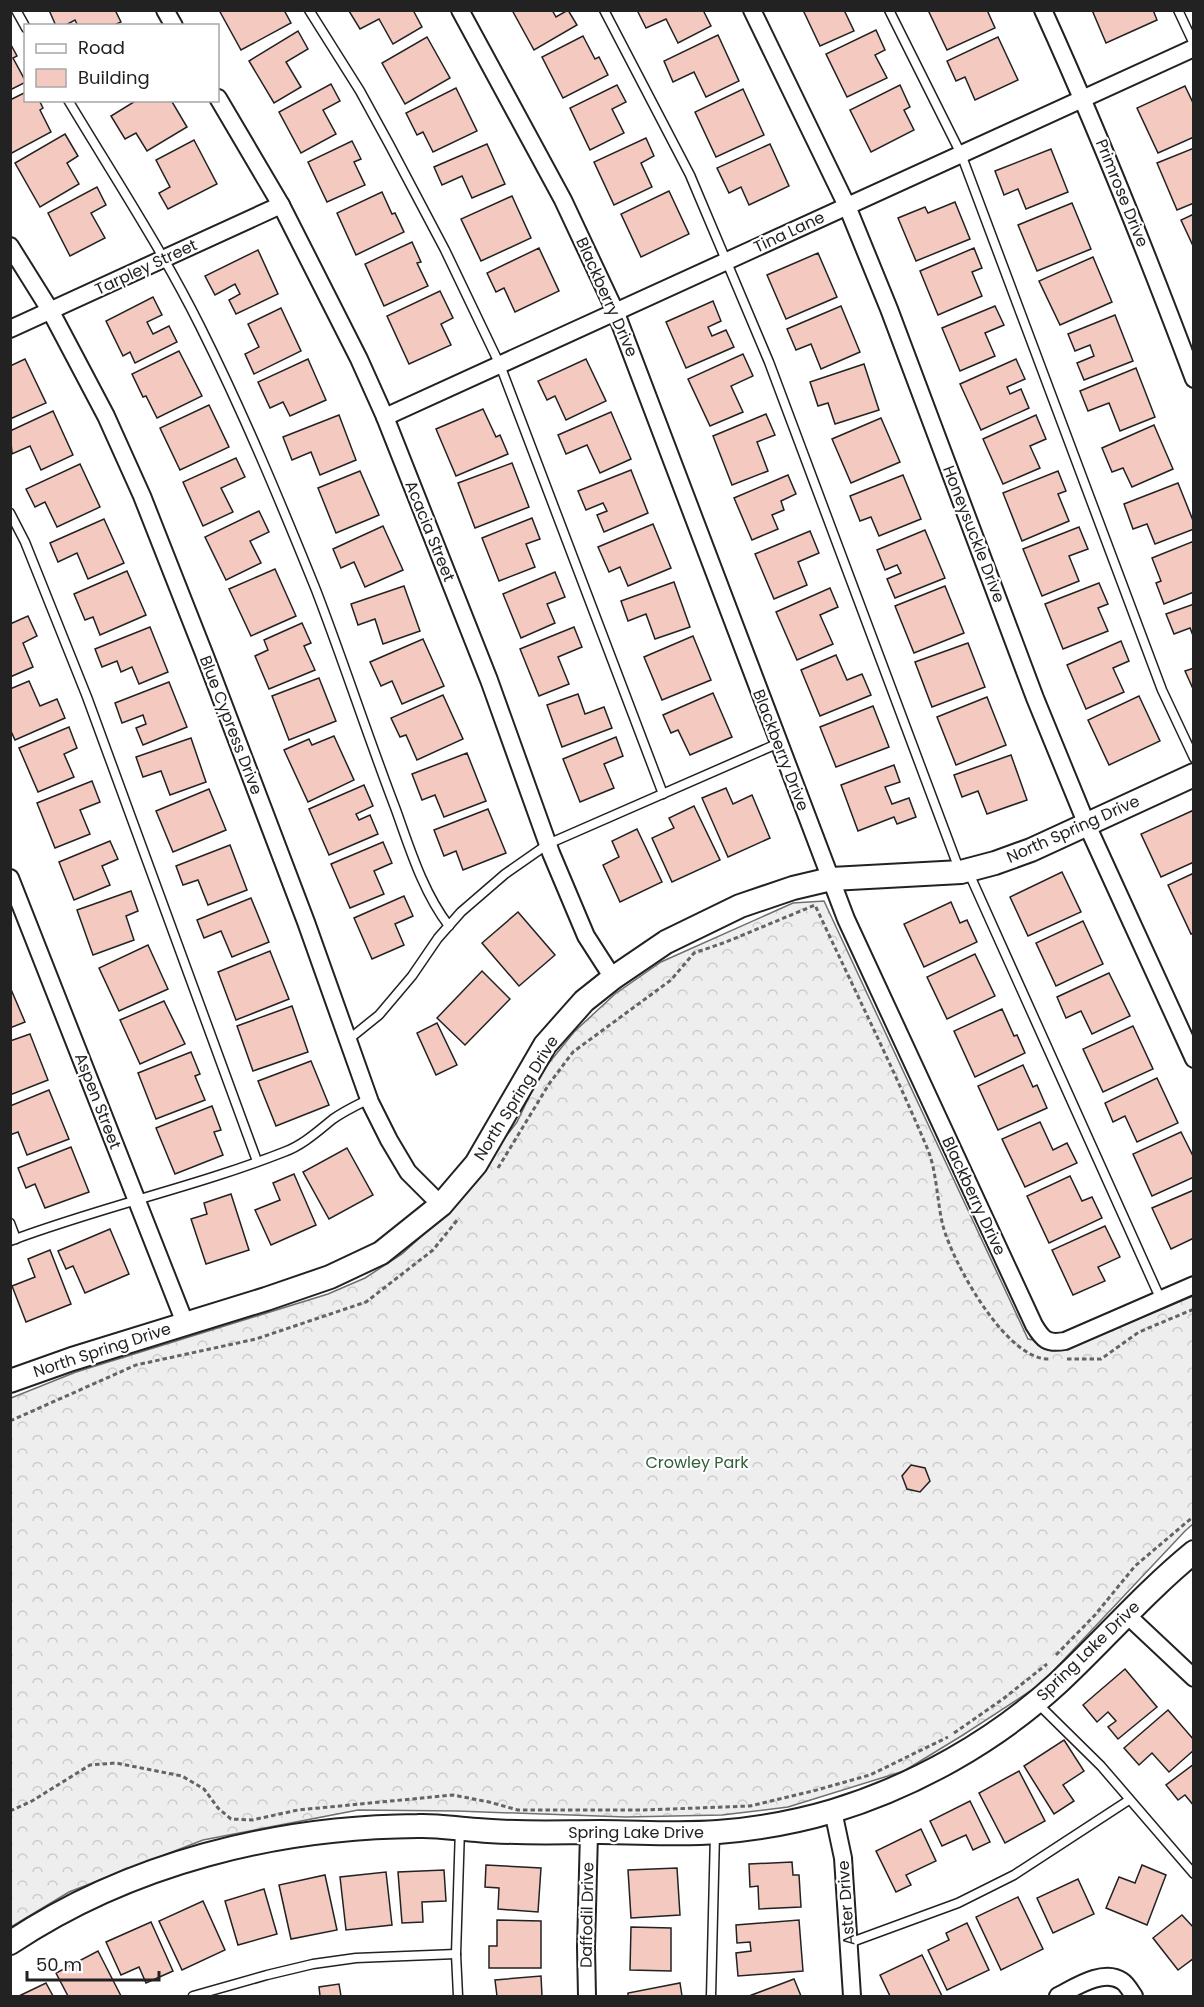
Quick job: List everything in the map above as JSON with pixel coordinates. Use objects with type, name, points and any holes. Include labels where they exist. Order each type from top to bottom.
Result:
[{"type":"street","points":[[165,10],[173,24]]},
{"type":"street","name":"Blackberry Drive","points":[[460,10],[563,200],[616,313],[846,919],[1041,1336],[1052,1343],[1065,1341],[1194,1285]]},
{"type":"street","name":"Honeysuckle Drive","points":[[752,10],[847,206],[889,309],[1035,698],[1087,825],[1194,1059]]},
{"type":"street","name":"Primrose Drive","points":[[1043,10],[1083,99],[1149,259],[1194,379]]},
{"type":"street","name":"Tina Lane","points":[[385,417],[1083,99],[1194,46]]},
{"type":"street","name":"Acacia Street","points":[[219,100],[281,205],[359,359],[385,417],[489,680],[548,844],[586,936],[613,978]]},
{"type":"street","name":"Tarpley Street","points":[[10,328],[281,205]]},
{"type":"street","name":"Blue Cypress Drive","points":[[10,246],[50,310],[106,416],[142,496],[206,656],[369,1098],[389,1140],[408,1172],[441,1205]]},
{"type":"street","name":"North Spring Drive","points":[[10,1381],[72,1359],[330,1278],[381,1253],[441,1205],[476,1164],[545,1045],[584,1001],[666,942],[740,906],[793,888],[831,879],[964,871],[1031,850],[1194,776]]},
{"type":"street","name":"Aspen Street","points":[[10,878],[185,1323]]},
{"type":"street","name":"Spring Lake Drive","points":[[10,1943],[104,1892],[161,1869],[233,1847],[330,1831],[419,1826],[589,1833],[715,1832],[759,1827],[833,1811],[942,1766],[1009,1724],[1056,1685],[1172,1570],[1194,1552]]},
{"type":"street","points":[[1127,1615],[1194,1678]]},
{"type":"street","name":"Aster Drive","points":[[833,1811],[843,1858],[852,1996]]},
{"type":"street","name":"Daffodil Drive","points":[[587,1996],[589,1833]]},
{"type":"street","points":[[1058,1996],[1106,1976],[1123,1981],[1134,1996]]},
{"type":"lane","points":[[16,10],[24,24]]},
{"type":"lane","points":[[309,10],[389,144],[445,250],[500,365],[663,794]]},
{"type":"lane","points":[[604,10],[690,175],[769,362],[964,871],[1161,1301]]},
{"type":"lane","points":[[889,10],[961,154],[1162,690],[1194,758]]},
{"type":"lane","points":[[1178,10],[1194,46]]},
{"type":"lane","points":[[69,102],[164,258],[200,326],[280,499],[412,853],[435,908],[449,926]]},
{"type":"lane","points":[[10,513],[25,542],[87,697],[257,1161]]},
{"type":"lane","points":[[348,1040],[379,1015],[461,912],[505,874],[548,844],[779,743]]},
{"type":"lane","points":[[10,1223],[13,1240],[55,1224],[257,1161],[298,1145],[336,1117],[369,1098]]},
{"type":"lane","points":[[1036,1702],[1074,1738],[1194,1874]]},
{"type":"lane","points":[[849,1943],[958,1903],[1014,1875],[1129,1800]]},
{"type":"lane","points":[[458,1996],[456,1954],[460,1828]]},
{"type":"lane","points":[[711,1996],[715,1832]]},
{"type":"lane","points":[[193,1996],[313,1964],[356,1958],[456,1954]]},
{"type":"path","points":[[494,1173],[525,1127],[549,1084],[573,1052],[671,980],[694,953],[815,905],[929,1153],[944,1228],[965,1280],[1006,1337],[1040,1360],[1050,1359]]},
{"type":"path","points":[[10,1421],[136,1365],[256,1338],[366,1302],[433,1250],[465,1209]]},
{"type":"path","points":[[1060,1359],[1101,1359],[1139,1332],[1194,1309]]},
{"type":"path","points":[[10,1810],[32,1801],[90,1765],[116,1763],[182,1776],[204,1789],[218,1808],[231,1819],[252,1820],[298,1810],[453,1796],[518,1810],[644,1810],[750,1806],[813,1791],[880,1770],[950,1736],[1003,1699],[1049,1662],[1095,1615],[1135,1566],[1194,1516]]},
{"type":"green space","name":"Crowley Park","points":[[824,901],[1028,1339],[1072,1347],[1193,1296],[1193,1524],[1041,1684],[904,1771],[788,1807],[722,1815],[626,1817],[358,1810],[203,1840],[69,1892],[11,1927],[11,1398],[76,1372],[328,1294],[365,1278],[402,1254],[448,1212],[517,1122],[540,1074],[574,1032],[615,994],[661,962],[793,903]]},
{"type":"building","points":[[49,10],[115,10],[121,22],[77,24],[75,20],[68,24],[55,24]]},
{"type":"building","points":[[219,10],[284,10],[291,23],[241,50]]},
{"type":"building","points":[[413,10],[422,27],[393,44],[379,19],[360,29],[349,11]]},
{"type":"building","points":[[512,10],[552,10],[556,17],[568,10],[577,25],[534,50]]},
{"type":"building","points":[[637,10],[703,10],[711,26],[678,43],[666,19],[646,28]]},
{"type":"building","points":[[803,10],[844,10],[854,31],[820,46]]},
{"type":"building","points":[[928,10],[987,10],[995,28],[947,50]]},
{"type":"building","points":[[1092,10],[1153,10],[1157,20],[1106,43]]},
{"type":"building","points":[[876,30],[885,50],[875,55],[887,78],[847,97],[826,54]]},
{"type":"building","points":[[298,31],[308,49],[286,62],[301,87],[274,103],[249,61]]},
{"type":"building","points":[[718,35],[739,81],[706,97],[694,72],[673,82],[664,61]]},
{"type":"building","points":[[583,36],[595,59],[599,57],[608,75],[563,98],[542,57]]},
{"type":"building","points":[[427,37],[450,78],[405,104],[382,63]]},
{"type":"building","points":[[998,37],[1018,80],[975,100],[965,77],[956,81],[947,61]]},
{"type":"building","points":[[10,43],[17,56],[13,58],[24,78],[24,83],[10,90]]},
{"type":"building","points":[[331,84],[340,101],[323,110],[336,134],[301,153],[279,112]]},
{"type":"building","points":[[617,85],[626,102],[612,109],[624,133],[590,150],[570,108]]},
{"type":"building","points":[[900,85],[910,107],[904,110],[914,130],[871,152],[850,110]]},
{"type":"building","points":[[1185,86],[1194,105],[1194,137],[1158,153],[1137,108]]},
{"type":"building","points":[[456,88],[477,131],[433,152],[423,132],[417,135],[406,113]]},
{"type":"building","points":[[743,89],[764,135],[716,157],[695,112]]},
{"type":"building","points":[[24,93],[24,102],[40,102],[43,108],[40,110],[51,132],[10,154],[10,100]]},
{"type":"building","points":[[134,102],[172,102],[187,127],[147,151],[136,133],[125,139],[111,116]]},
{"type":"building","points":[[65,134],[78,156],[67,163],[79,184],[40,207],[15,163]]},
{"type":"building","points":[[646,138],[654,156],[641,163],[652,187],[614,205],[594,162]]},
{"type":"building","points":[[194,140],[217,184],[168,209],[159,193],[170,187],[156,160]]},
{"type":"building","points":[[352,141],[361,159],[354,162],[365,185],[327,202],[308,162]]},
{"type":"building","points":[[487,144],[505,184],[472,198],[462,176],[442,185],[434,167]]},
{"type":"building","points":[[770,144],[789,186],[749,205],[741,187],[729,193],[717,168]]},
{"type":"building","points":[[1194,148],[1194,203],[1177,210],[1157,163]]},
{"type":"building","points":[[1051,149],[1068,192],[1026,209],[1018,189],[1004,195],[995,171]]},
{"type":"building","points":[[97,187],[106,205],[91,213],[105,238],[70,256],[48,213]]},
{"type":"building","points":[[669,191],[689,234],[641,257],[621,214]]},
{"type":"building","points":[[382,192],[392,214],[395,213],[404,232],[356,255],[337,213]]},
{"type":"building","points":[[512,196],[531,238],[481,261],[461,219]]},
{"type":"building","points":[[955,202],[970,239],[916,261],[898,218],[925,207],[928,213]]},
{"type":"building","points":[[1072,203],[1091,249],[1037,271],[1018,225]]},
{"type":"building","points":[[1194,214],[1194,248],[1181,220]]},
{"type":"building","points":[[412,242],[421,262],[417,263],[428,286],[384,306],[365,264]]},
{"type":"building","points":[[539,248],[559,291],[515,312],[504,288],[496,292],[487,273]]},
{"type":"building","points":[[974,248],[982,268],[972,272],[982,296],[938,315],[920,271]]},
{"type":"building","points":[[258,250],[278,294],[236,314],[229,300],[240,294],[235,284],[215,295],[205,276]]},
{"type":"building","points":[[818,253],[837,297],[786,319],[767,275]]},
{"type":"building","points":[[1093,257],[1112,302],[1060,325],[1039,281]]},
{"type":"building","points":[[440,291],[453,318],[441,324],[451,345],[409,364],[387,316]]},
{"type":"building","points":[[153,297],[162,315],[147,322],[153,334],[169,326],[177,342],[135,363],[130,352],[123,356],[106,321]]},
{"type":"building","points":[[713,301],[721,321],[708,327],[712,336],[726,330],[734,347],[686,368],[666,322]]},
{"type":"building","points":[[841,306],[860,352],[821,369],[811,344],[796,350],[787,329]]},
{"type":"building","points":[[995,306],[1004,325],[985,333],[995,356],[960,371],[942,328]]},
{"type":"building","points":[[281,308],[301,351],[254,374],[245,354],[259,347],[248,324]]},
{"type":"building","points":[[1115,315],[1133,361],[1084,380],[1077,363],[1094,356],[1090,345],[1075,351],[1068,334]]},
{"type":"building","points":[[179,351],[202,396],[157,418],[132,374]]},
{"type":"building","points":[[743,354],[753,376],[731,386],[743,412],[710,426],[688,379]]},
{"type":"building","points":[[25,359],[46,403],[10,419],[10,366]]},
{"type":"building","points":[[308,359],[326,400],[290,416],[283,402],[270,408],[258,382]]},
{"type":"building","points":[[586,359],[606,401],[566,420],[555,396],[547,400],[538,381]]},
{"type":"building","points":[[1016,359],[1025,379],[1007,387],[1010,394],[1021,389],[1029,408],[981,430],[960,384]]},
{"type":"building","points":[[864,364],[879,410],[835,424],[828,403],[818,406],[810,382]]},
{"type":"building","points":[[1136,368],[1155,417],[1120,431],[1109,403],[1088,411],[1080,391]]},
{"type":"building","points":[[209,405],[229,447],[180,470],[160,428]]},
{"type":"building","points":[[483,409],[496,437],[500,435],[508,454],[456,476],[436,429]]},
{"type":"building","points":[[53,411],[73,455],[41,470],[30,446],[12,454],[10,431]]},
{"type":"building","points":[[611,412],[631,459],[600,473],[587,445],[566,454],[558,435]]},
{"type":"building","points":[[766,414],[775,435],[757,442],[768,471],[732,485],[713,436]]},
{"type":"building","points":[[339,415],[356,460],[320,475],[311,452],[292,460],[283,437]]},
{"type":"building","points":[[1036,415],[1046,439],[1030,446],[1040,468],[1003,484],[983,439]]},
{"type":"building","points":[[881,418],[900,462],[851,483],[832,439]]},
{"type":"building","points":[[1154,425],[1173,469],[1132,487],[1123,468],[1112,472],[1102,448]]},
{"type":"building","points":[[236,458],[245,477],[221,488],[233,512],[203,526],[183,482]]},
{"type":"building","points":[[512,463],[529,507],[475,528],[458,483]]},
{"type":"building","points":[[80,464],[100,507],[57,527],[45,502],[35,507],[26,489]]},
{"type":"building","points":[[631,470],[648,513],[604,532],[597,515],[607,511],[603,503],[586,510],[578,491]]},
{"type":"building","points":[[360,471],[379,515],[336,533],[318,488]]},
{"type":"building","points":[[1058,471],[1066,491],[1058,494],[1069,521],[1022,541],[1003,493]]},
{"type":"building","points":[[788,475],[796,494],[781,501],[784,510],[772,515],[778,529],[752,540],[734,498]]},
{"type":"building","points":[[903,475],[921,519],[879,536],[871,517],[860,521],[850,496]]},
{"type":"building","points":[[1178,483],[1194,523],[1194,529],[1155,544],[1147,524],[1133,529],[1124,504]]},
{"type":"building","points":[[259,511],[269,532],[250,541],[261,563],[226,580],[205,537]]},
{"type":"building","points":[[532,518],[540,539],[526,544],[535,567],[499,581],[482,538]]},
{"type":"building","points":[[104,519],[124,563],[88,579],[77,553],[58,562],[50,543]]},
{"type":"building","points":[[653,524],[671,568],[628,586],[620,567],[609,572],[598,547]]},
{"type":"building","points":[[383,526],[403,570],[365,587],[354,562],[341,568],[333,549]]},
{"type":"building","points":[[1079,527],[1088,549],[1069,556],[1079,581],[1042,596],[1023,549]]},
{"type":"building","points":[[925,530],[945,578],[895,598],[887,579],[901,573],[897,565],[885,570],[877,550]]},
{"type":"building","points":[[810,531],[819,553],[798,562],[807,585],[774,599],[755,554]]},
{"type":"building","points":[[1194,541],[1194,592],[1164,604],[1156,583],[1161,581],[1152,558]]},
{"type":"building","points":[[275,569],[296,616],[251,636],[229,589]]},
{"type":"building","points":[[127,571],[146,615],[100,635],[93,617],[85,620],[74,594]]},
{"type":"building","points":[[555,572],[565,597],[547,604],[555,623],[521,638],[503,594]]},
{"type":"building","points":[[674,582],[690,627],[655,639],[646,614],[628,621],[621,601]]},
{"type":"building","points":[[1099,583],[1108,604],[1098,608],[1108,631],[1063,649],[1045,604]]},
{"type":"building","points":[[404,586],[420,631],[383,644],[375,619],[358,625],[351,604]]},
{"type":"building","points":[[945,586],[964,633],[914,653],[895,606]]},
{"type":"building","points":[[830,588],[838,607],[820,615],[833,644],[797,660],[776,612]]},
{"type":"building","points":[[1194,604],[1194,638],[1190,628],[1174,634],[1166,614]]},
{"type":"building","points":[[28,616],[37,636],[23,643],[33,667],[10,677],[10,624]]},
{"type":"building","points":[[302,623],[311,643],[304,646],[315,670],[269,689],[255,656],[268,650],[264,640]]},
{"type":"building","points":[[150,627],[168,672],[139,684],[132,667],[121,672],[117,661],[102,667],[95,649]]},
{"type":"building","points":[[574,627],[582,647],[558,657],[569,684],[539,696],[520,649]]},
{"type":"building","points":[[693,636],[711,680],[662,700],[644,657]]},
{"type":"building","points":[[423,639],[444,686],[402,704],[392,681],[381,686],[370,662]]},
{"type":"building","points":[[1121,641],[1129,661],[1113,668],[1124,692],[1086,709],[1067,665]]},
{"type":"building","points":[[968,643],[985,687],[932,707],[915,662]]},
{"type":"building","points":[[836,655],[847,680],[862,674],[871,695],[820,716],[801,670]]},
{"type":"building","points":[[1194,668],[1194,691],[1185,671]]},
{"type":"building","points":[[319,678],[336,721],[289,740],[272,696]]},
{"type":"building","points":[[29,681],[40,706],[57,699],[65,718],[15,740],[10,729],[10,689]]},
{"type":"building","points":[[169,682],[187,727],[143,745],[136,728],[146,724],[143,715],[122,723],[115,703]]},
{"type":"building","points":[[713,693],[732,737],[690,755],[678,730],[671,733],[663,715]]},
{"type":"building","points":[[578,694],[585,714],[604,707],[612,728],[562,747],[547,705]]},
{"type":"building","points":[[443,695],[463,739],[417,760],[406,735],[400,737],[391,718]]},
{"type":"building","points":[[1139,696],[1160,741],[1109,765],[1088,720]]},
{"type":"building","points":[[987,697],[1006,745],[956,765],[937,717]]},
{"type":"building","points":[[873,706],[889,747],[836,767],[820,727]]},
{"type":"building","points":[[69,727],[77,748],[64,754],[74,777],[38,792],[19,748]]},
{"type":"building","points":[[334,736],[354,780],[308,802],[284,750],[309,739],[312,745]]},
{"type":"building","points":[[616,737],[623,756],[604,764],[614,788],[580,802],[563,759]]},
{"type":"building","points":[[191,738],[206,782],[170,795],[161,771],[143,777],[136,757]]},
{"type":"building","points":[[467,753],[486,801],[444,817],[435,795],[422,800],[412,774]]},
{"type":"building","points":[[1011,755],[1027,800],[987,814],[978,791],[962,797],[954,775]]},
{"type":"building","points":[[894,765],[900,782],[885,787],[892,804],[909,798],[916,817],[897,824],[894,817],[858,831],[841,785]]},
{"type":"building","points":[[92,781],[100,802],[80,810],[90,834],[55,848],[37,803]]},
{"type":"building","points":[[364,785],[373,806],[356,814],[359,820],[370,815],[378,834],[329,855],[309,809]]},
{"type":"building","points":[[726,788],[733,804],[752,795],[770,838],[728,857],[702,798]]},
{"type":"building","points":[[209,789],[226,830],[173,852],[156,811]]},
{"type":"building","points":[[694,806],[720,860],[672,882],[652,838],[674,828],[669,818]]},
{"type":"building","points":[[488,809],[506,853],[463,870],[456,851],[444,856],[434,830]]},
{"type":"building","points":[[1194,810],[1194,862],[1161,877],[1141,834]]},
{"type":"building","points":[[637,829],[662,882],[620,902],[603,865],[619,857],[612,841]]},
{"type":"building","points":[[110,841],[118,859],[102,866],[110,885],[74,900],[59,862]]},
{"type":"building","points":[[383,842],[392,863],[374,871],[384,894],[350,908],[331,864]]},
{"type":"building","points":[[230,845],[247,890],[208,905],[198,880],[183,885],[176,866]]},
{"type":"building","points":[[1062,872],[1081,912],[1028,936],[1010,897]]},
{"type":"building","points":[[1194,873],[1194,933],[1191,934],[1168,885]]},
{"type":"building","points":[[131,891],[138,911],[126,916],[134,940],[93,955],[77,910]]},
{"type":"building","points":[[404,896],[413,916],[395,924],[404,945],[372,959],[354,918]]},
{"type":"building","points":[[251,898],[269,942],[232,957],[221,931],[204,938],[197,920]]},
{"type":"building","points":[[951,902],[960,923],[967,920],[977,942],[924,967],[904,924]]},
{"type":"building","points":[[518,912],[555,955],[519,986],[482,943]]},
{"type":"building","points":[[1083,921],[1103,964],[1056,986],[1036,943]]},
{"type":"building","points":[[148,945],[168,989],[119,1011],[99,968]]},
{"type":"building","points":[[270,951],[289,999],[236,1020],[218,972]]},
{"type":"building","points":[[975,954],[995,996],[947,1019],[927,977]]},
{"type":"building","points":[[482,971],[510,999],[465,1045],[437,1018]]},
{"type":"building","points":[[1109,973],[1130,1016],[1092,1034],[1081,1011],[1066,1018],[1057,997]]},
{"type":"building","points":[[10,987],[25,1022],[10,1028]]},
{"type":"building","points":[[164,1001],[185,1044],[140,1064],[120,1020]]},
{"type":"building","points":[[292,1006],[308,1052],[253,1071],[237,1026]]},
{"type":"building","points":[[1002,1009],[1014,1036],[1017,1035],[1025,1053],[975,1077],[954,1031]]},
{"type":"building","points":[[437,1023],[457,1065],[436,1075],[417,1033]]},
{"type":"building","points":[[1133,1026],[1153,1069],[1103,1092],[1083,1049]]},
{"type":"building","points":[[30,1034],[48,1080],[10,1095],[10,1041]]},
{"type":"building","points":[[191,1052],[200,1074],[195,1076],[205,1100],[156,1119],[138,1073]]},
{"type":"building","points":[[311,1061],[329,1105],[276,1126],[258,1081]]},
{"type":"building","points":[[1023,1065],[1033,1087],[1037,1085],[1047,1108],[998,1130],[978,1086]]},
{"type":"building","points":[[1157,1078],[1178,1123],[1137,1142],[1125,1116],[1113,1122],[1105,1103]]},
{"type":"building","points":[[49,1090],[69,1139],[27,1155],[18,1132],[10,1135],[10,1106]]},
{"type":"building","points":[[212,1106],[221,1130],[214,1132],[223,1155],[175,1174],[156,1128]]},
{"type":"building","points":[[1040,1122],[1053,1150],[1067,1143],[1077,1163],[1025,1187],[1002,1139]]},
{"type":"building","points":[[1181,1132],[1194,1158],[1194,1177],[1152,1196],[1133,1154]]},
{"type":"building","points":[[71,1147],[89,1192],[45,1208],[35,1184],[26,1188],[18,1168]]},
{"type":"building","points":[[347,1148],[373,1195],[329,1219],[303,1172]]},
{"type":"building","points":[[294,1174],[316,1225],[271,1245],[255,1210],[280,1200],[273,1183]]},
{"type":"building","points":[[1070,1176],[1082,1201],[1092,1197],[1102,1218],[1049,1243],[1027,1196]]},
{"type":"building","points":[[1194,1190],[1194,1238],[1171,1249],[1152,1208]]},
{"type":"building","points":[[231,1194],[249,1250],[206,1264],[191,1219],[207,1214],[204,1203]]},
{"type":"building","points":[[1105,1226],[1120,1257],[1098,1267],[1105,1281],[1073,1295],[1052,1250]]},
{"type":"building","points":[[110,1229],[129,1274],[85,1293],[73,1266],[66,1269],[58,1251]]},
{"type":"building","points":[[50,1250],[71,1304],[26,1322],[12,1286],[35,1277],[28,1259]]},
{"type":"building","points":[[911,1465],[925,1468],[930,1481],[920,1492],[907,1489],[902,1476]]},
{"type":"building","points":[[1125,1669],[1157,1707],[1118,1739],[1108,1727],[1116,1721],[1108,1712],[1097,1722],[1083,1705]]},
{"type":"building","points":[[1168,1710],[1194,1740],[1194,1750],[1169,1772],[1152,1753],[1139,1765],[1124,1748]]},
{"type":"building","points":[[1064,1740],[1084,1771],[1063,1785],[1074,1801],[1054,1814],[1024,1766]]},
{"type":"building","points":[[1194,1764],[1194,1806],[1185,1795],[1178,1800],[1166,1785]]},
{"type":"building","points":[[1019,1771],[1045,1821],[1005,1843],[979,1793]]},
{"type":"building","points":[[970,1801],[990,1842],[973,1850],[966,1835],[942,1846],[930,1821]]},
{"type":"building","points":[[921,1829],[936,1861],[906,1875],[911,1885],[896,1892],[876,1851]]},
{"type":"building","points":[[792,1862],[793,1875],[799,1875],[801,1907],[759,1909],[758,1886],[750,1887],[749,1864]]},
{"type":"building","points":[[486,1865],[541,1868],[538,1912],[498,1909],[499,1888],[485,1887]]},
{"type":"building","points":[[1142,1865],[1166,1875],[1147,1925],[1106,1908],[1119,1877],[1135,1883]]},
{"type":"building","points":[[677,1868],[680,1915],[631,1918],[628,1870]]},
{"type":"building","points":[[444,1870],[446,1901],[422,1902],[423,1922],[402,1923],[398,1872]]},
{"type":"building","points":[[386,1872],[392,1925],[346,1930],[340,1877]]},
{"type":"building","points":[[325,1875],[337,1930],[291,1939],[279,1885]]},
{"type":"building","points":[[1078,1879],[1094,1914],[1053,1933],[1037,1898]]},
{"type":"building","points":[[264,1889],[277,1934],[238,1945],[225,1901]]},
{"type":"building","points":[[1018,1897],[1043,1949],[1001,1970],[976,1917]]},
{"type":"building","points":[[203,1901],[225,1950],[182,1970],[159,1921]]},
{"type":"building","points":[[1182,1915],[1194,1928],[1194,1958],[1178,1970],[1153,1938]]},
{"type":"building","points":[[497,1920],[541,1921],[541,1968],[489,1968],[489,1946],[497,1946]]},
{"type":"building","points":[[799,1920],[803,1971],[738,1976],[736,1953],[751,1951],[750,1942],[737,1943],[736,1925]]},
{"type":"building","points":[[151,1922],[173,1971],[146,1983],[139,1967],[121,1975],[106,1942]]},
{"type":"building","points":[[967,1923],[989,1970],[947,1990],[928,1950],[949,1940],[946,1933]]},
{"type":"building","points":[[631,1927],[671,1928],[671,1971],[630,1970]]},
{"type":"building","points":[[98,1951],[121,1996],[68,1996],[56,1973]]},
{"type":"building","points":[[922,1955],[942,1996],[890,1996],[880,1975]]},
{"type":"building","points":[[541,1976],[542,1996],[497,1996],[495,1980]]},
{"type":"building","points":[[794,1979],[801,1996],[749,1996]]},
{"type":"building","points":[[46,1983],[53,1996],[19,1996]]},
{"type":"building","points":[[680,1983],[682,1996],[628,1996],[628,1993]]},
{"type":"building","points":[[339,1984],[341,1996],[320,1996],[319,1987]]}]
